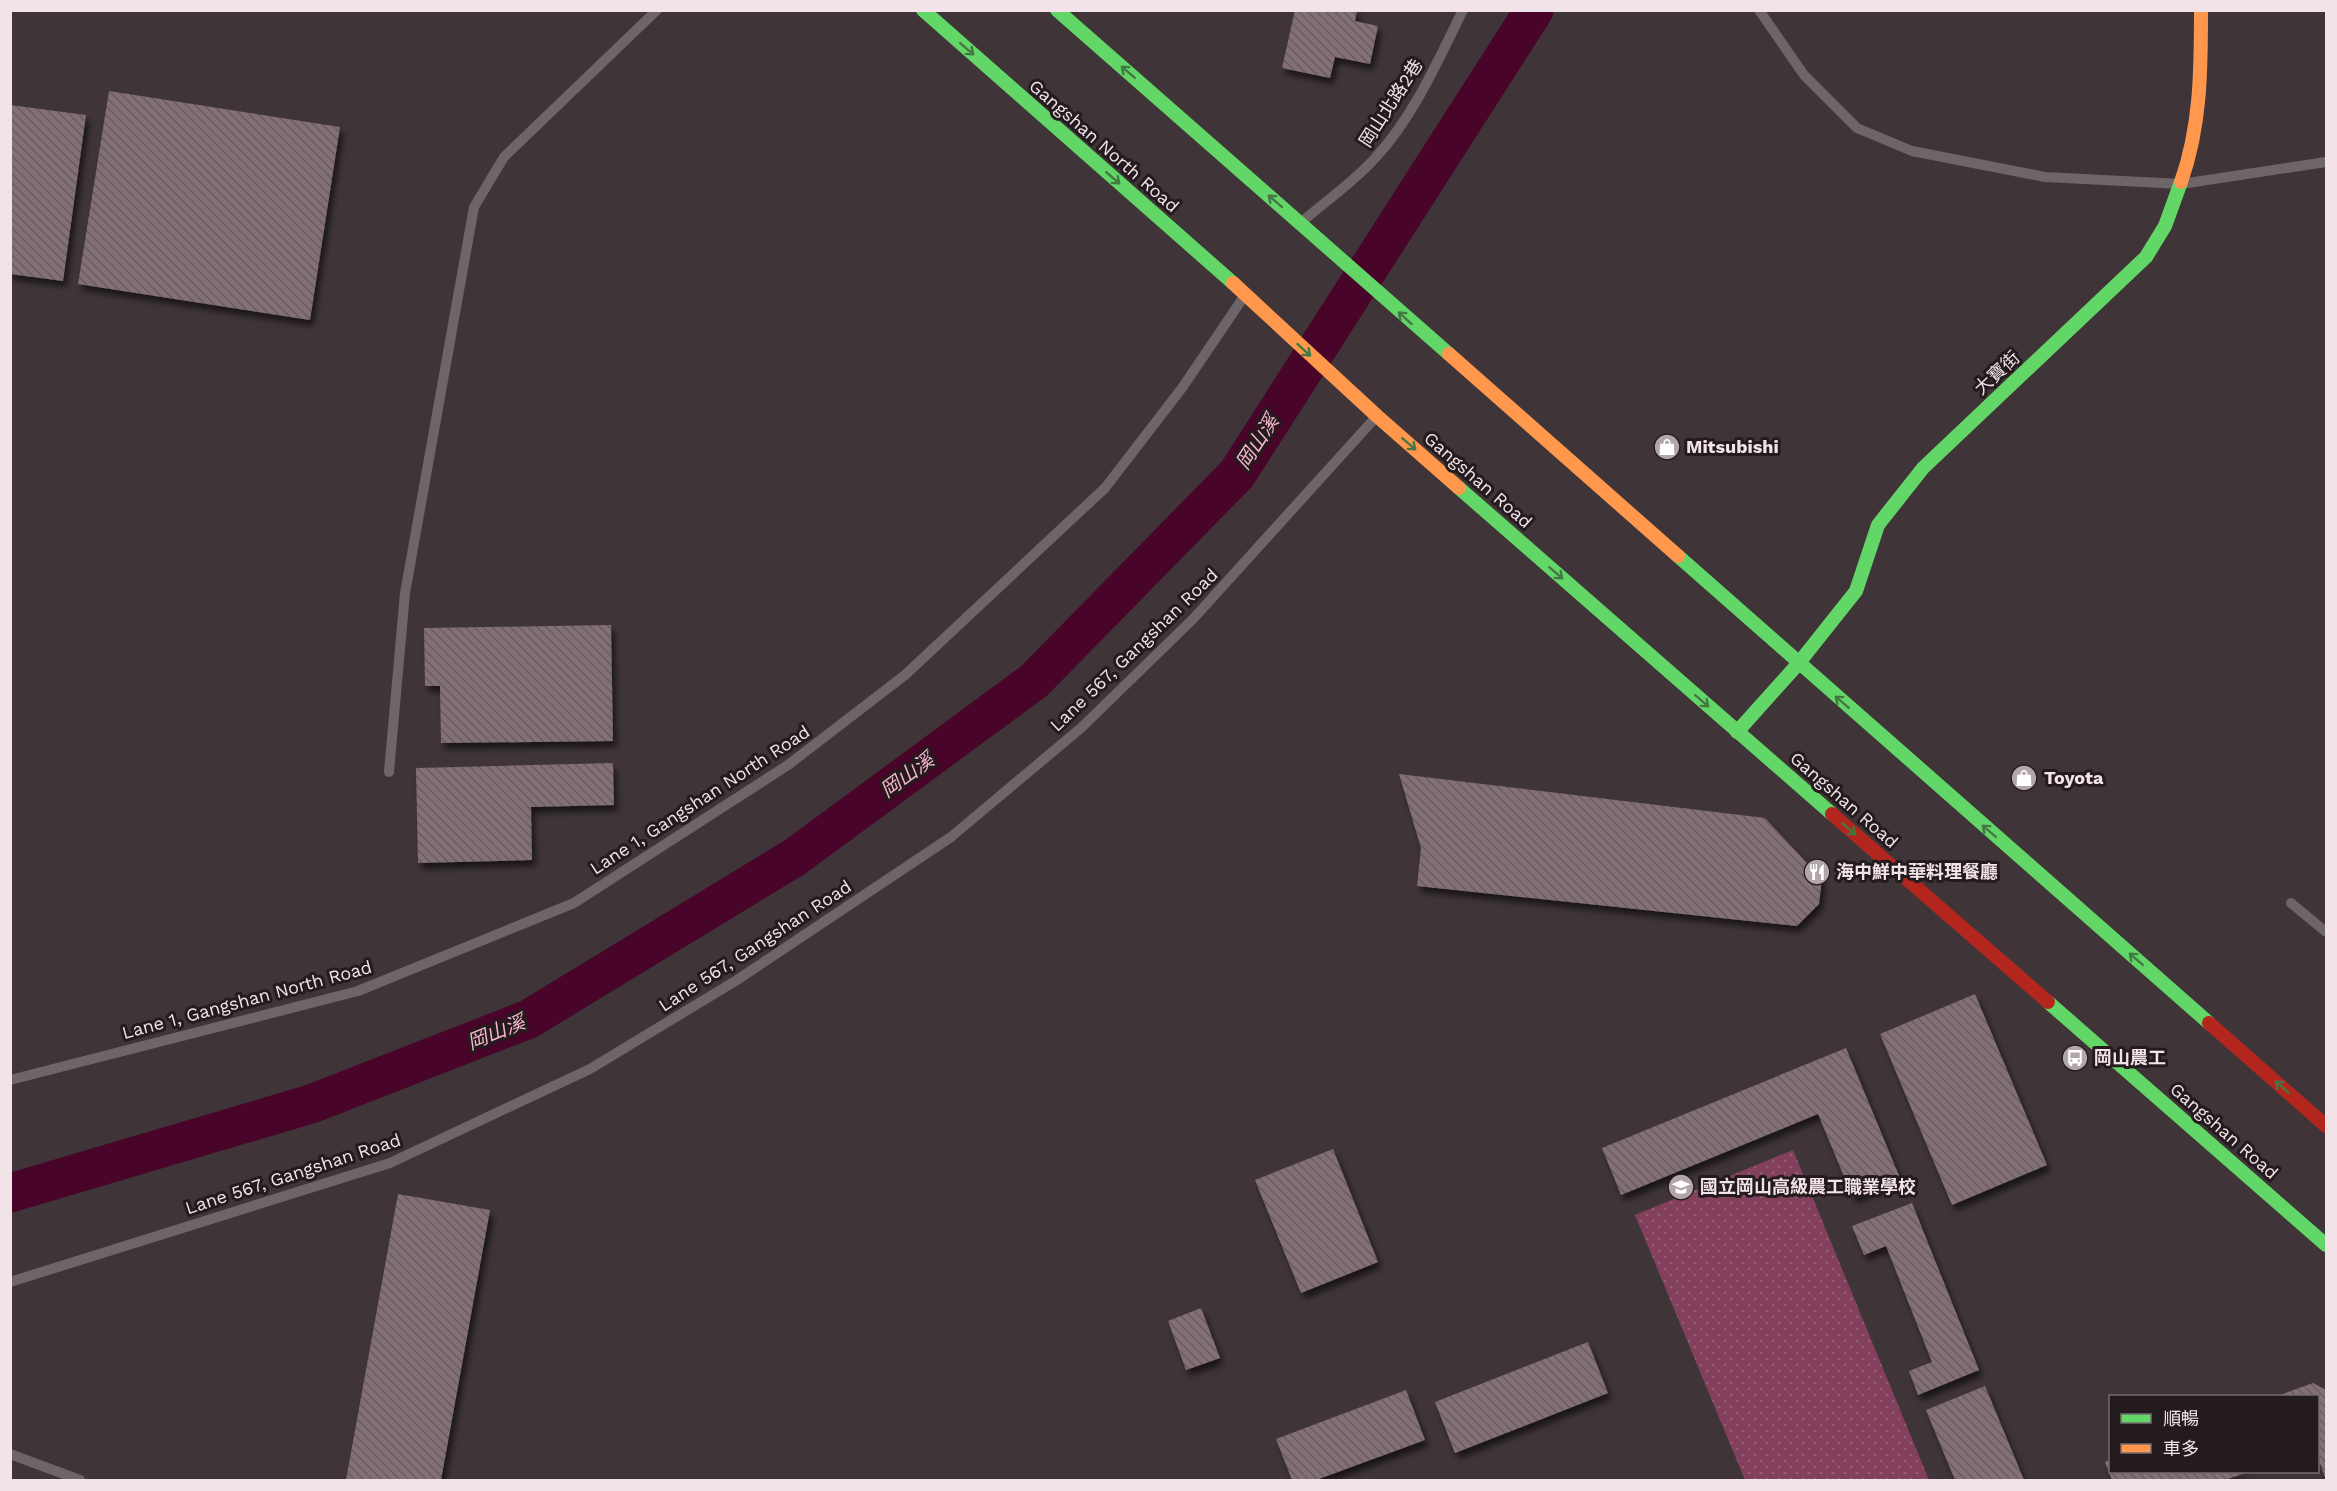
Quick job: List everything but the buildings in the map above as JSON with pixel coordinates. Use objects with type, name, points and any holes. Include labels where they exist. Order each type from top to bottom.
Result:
[{"type":"main road","name":"Gangshan North Road","points":[[923,10],[1246,295],[1365,405]]},
{"type":"main road","points":[[1057,10],[2326,1126]]},
{"type":"main road","name":"大寶街","points":[[1737,732],[1798,664],[1856,591],[1878,525],[1923,468],[2146,257],[2165,226],[2191,155],[2201,83],[2201,10]]},
{"type":"main road","name":"Gangshan Road","points":[[1365,405],[2326,1245]]},
{"type":"lane","points":[[389,772],[405,593],[474,207],[504,157],[657,10]]},
{"type":"lane","name":"岡山北路2巷","points":[[1300,223],[1375,159],[1395,133],[1434,69],[1463,10]]},
{"type":"lane","points":[[1758,10],[1804,75],[1857,128],[1912,151],[2045,177],[2181,184],[2326,162]]},
{"type":"lane","name":"Lane 1, Gangshan North Road","points":[[10,1080],[358,991],[574,903],[788,765],[905,675],[1105,488],[1182,388],[1246,295]]},
{"type":"lane","name":"Lane 567, Gangshan Road","points":[[10,1282],[390,1162],[590,1069],[737,980],[951,837],[1081,728],[1194,619],[1377,416]]},
{"type":"lane","points":[[2291,903],[2326,932]]},
{"type":"lane","points":[[10,1455],[81,1480]]},
{"type":"shaded area","points":[[1793,1150],[1929,1480],[1745,1480],[1635,1215]]},
{"type":"waterway","name":"岡山溪","points":[[10,1193],[311,1104],[529,1019],[795,857],[1034,681],[1237,474],[1534,10]]},
{"type":"traffic: fast","points":[[923,10],[1233,283]]},
{"type":"traffic: fast","points":[[1057,10],[1449,354]]},
{"type":"traffic: fast","points":[[1737,732],[1798,664],[1856,591],[1878,525],[1923,468],[2146,257],[2165,226],[2181,182]]},
{"type":"traffic: fast","points":[[1459,488],[1832,814]]},
{"type":"traffic: fast","points":[[1678,556],[2209,1023]]},
{"type":"traffic: fast","points":[[2048,1002],[2326,1245]]},
{"type":"traffic: slow","points":[[2181,182],[2193,140],[2196,118],[2200,75],[2201,10]]},
{"type":"traffic: slow","points":[[1233,283],[1459,488]]},
{"type":"traffic: slow","points":[[1449,354],[1678,556]]},
{"type":"traffic: jam","points":[[1832,814],[2048,1002]]},
{"type":"traffic: jam","points":[[2209,1023],[2326,1126]]},
{"type":"place","name":"Mitsubishi","points":[[1667,447]]},
{"type":"place","name":"Toyota","points":[[2024,778]]},
{"type":"place","name":"海中鮮中華料理餐廳","points":[[1817,872]]},
{"type":"place","name":"岡山農工","points":[[2075,1058]]},
{"type":"place","name":"國立岡山高級農工職業學校","points":[[1681,1187]]}]
